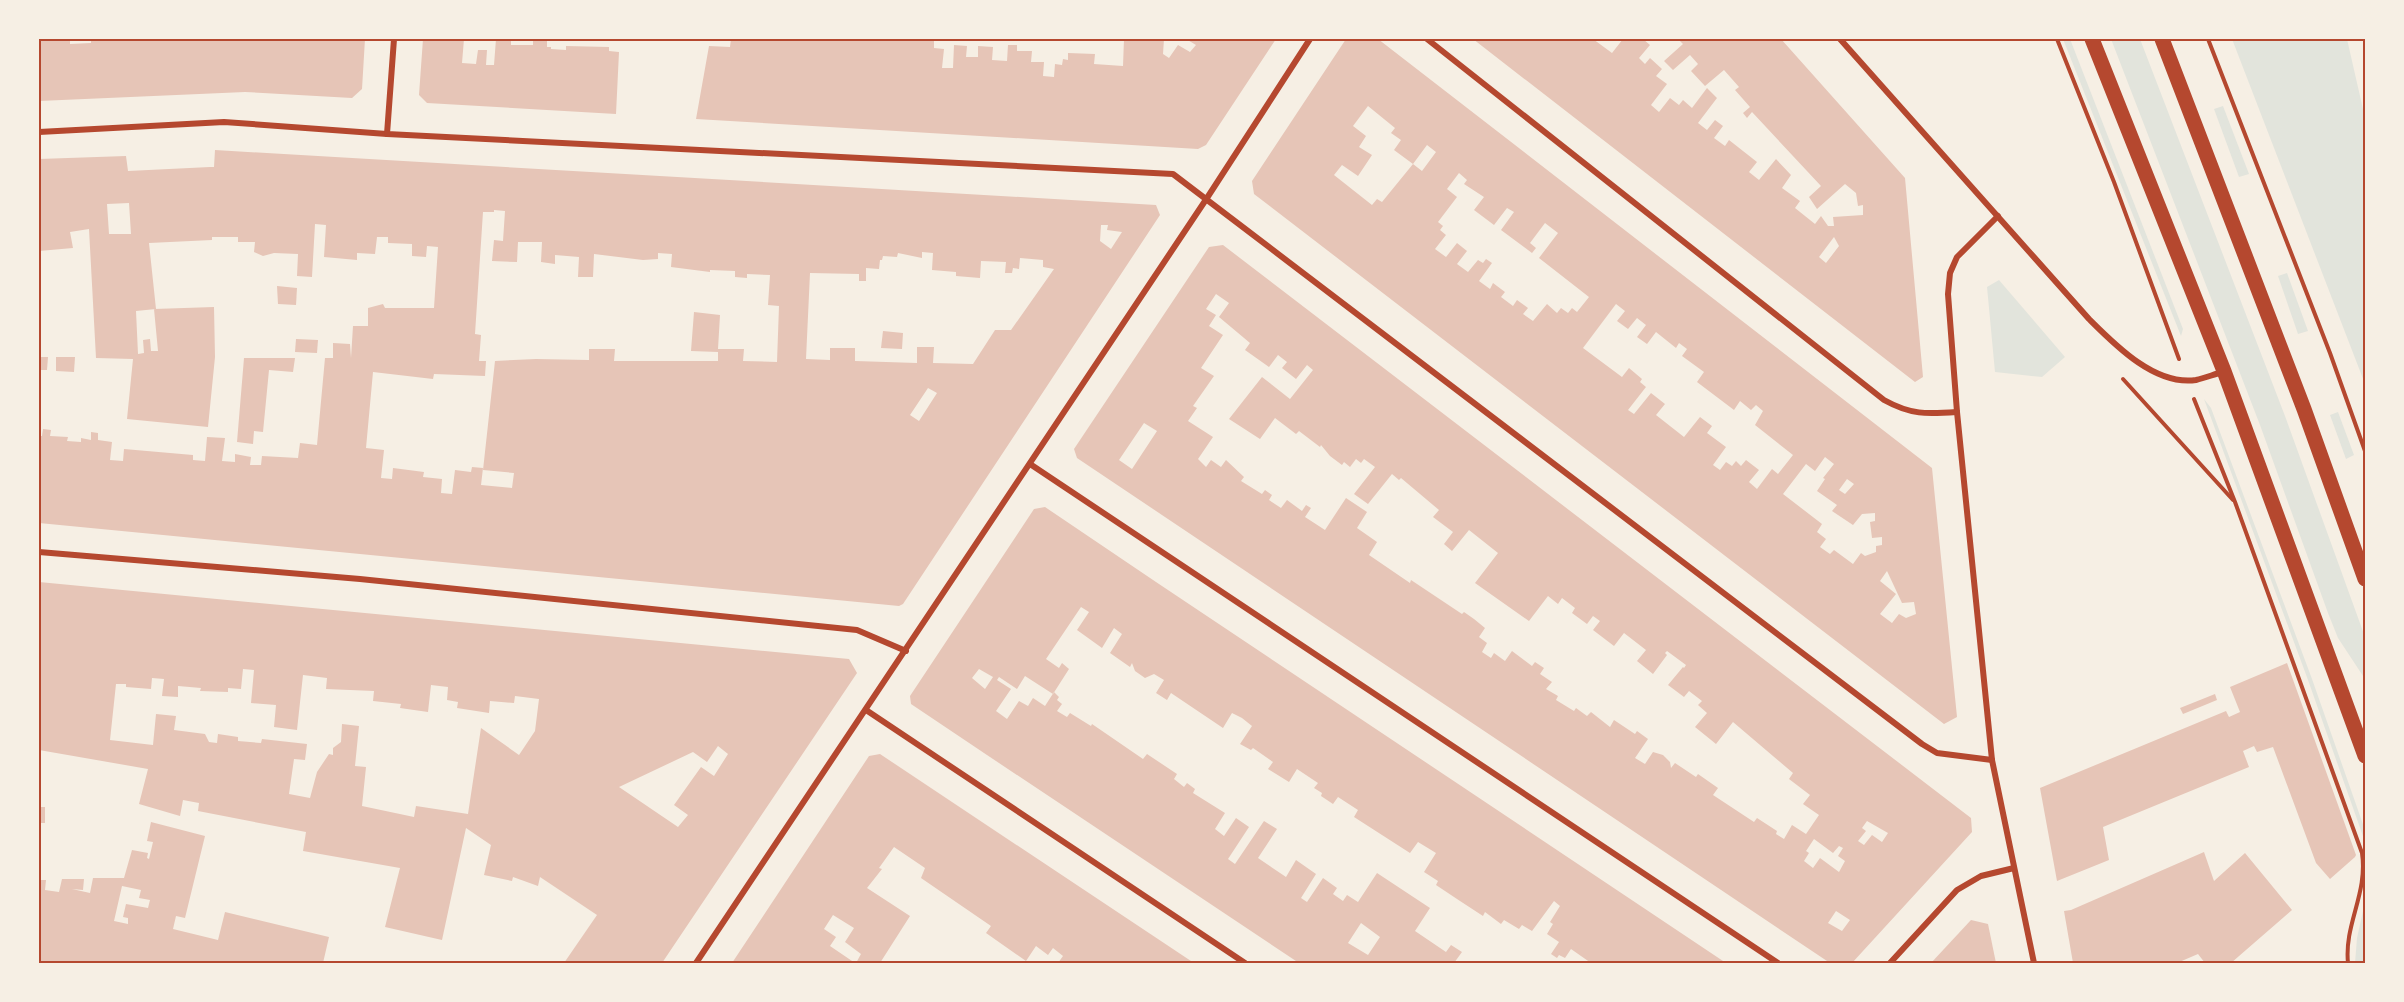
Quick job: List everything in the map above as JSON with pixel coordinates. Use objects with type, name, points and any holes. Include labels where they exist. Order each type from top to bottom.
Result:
[{"type":"main road","points":[[2092,39],[2224,372],[2365,756]]},
{"type":"main road","points":[[2162,39],[2304,409],[2365,579]]},
{"type":"street","points":[[387,134],[394,39]]},
{"type":"street","points":[[696,963],[906,651],[1310,39]]},
{"type":"street","points":[[1427,39],[1884,400],[1902,410],[1924,414],[1957,412]]},
{"type":"street","points":[[1840,39],[2089,319],[2124,353],[2147,368],[2186,380],[2197,380],[2224,372]]},
{"type":"street","points":[[39,132],[224,122],[387,134],[1173,174],[1922,744],[1937,753],[1959,758],[1992,760]]},
{"type":"street","points":[[1998,216],[1957,257],[1950,273],[1948,294],[1957,412],[1992,760],[2034,963]]},
{"type":"street","points":[[1030,464],[1778,963]]},
{"type":"street","points":[[39,552],[360,579],[856,630],[906,651]]},
{"type":"street","points":[[866,710],[1245,963]]},
{"type":"street","points":[[1890,963],[1957,890],[1981,876],[2014,868]]},
{"type":"path","points":[[2057,39],[2114,182],[2186,380],[2235,502],[2362,853],[2365,870],[2357,910],[2350,928],[2348,963]]},
{"type":"path","points":[[2208,39],[2330,353],[2365,451]]},
{"type":"path","points":[[2122,378],[2235,502]]},
{"type":"shaded area","points":[[2063,39],[2070,39],[2183,329],[2181,336]]},
{"type":"shaded area","points":[[2111,39],[2140,39],[2285,416],[2365,637],[2365,679],[2338,638],[2328,613],[2260,425]]},
{"type":"shaded area","points":[[2232,39],[2347,39],[2365,118],[2365,384]]},
{"type":"shaded area","points":[[2223,106],[2249,174],[2239,177],[2214,109]]},
{"type":"shaded area","points":[[2287,273],[2308,331],[2298,334],[2278,276]]},
{"type":"shaded area","points":[[1999,280],[2065,357],[2042,377],[1995,372],[1987,287]]},
{"type":"shaded area","points":[[2204,399],[2211,408],[2312,679],[2365,830],[2365,842],[2308,680]]},
{"type":"shaded area","points":[[2338,412],[2354,455],[2346,459],[2330,415]]},
{"type":"shaded area","points":[[2365,902],[2365,963],[2355,963],[2357,938]]},
{"type":"building","points":[[39,39],[70,39],[70,44],[91,43],[91,39],[365,39],[362,89],[352,98],[245,92],[39,101]]},
{"type":"building","points":[[423,39],[464,39],[462,63],[476,64],[478,50],[487,50],[486,65],[494,65],[496,39],[511,39],[511,45],[533,45],[533,39],[547,39],[547,47],[551,49],[566,50],[566,46],[609,47],[609,51],[619,52],[616,114],[427,103],[419,95]]},
{"type":"building","points":[[731,39],[934,39],[934,48],[944,49],[942,68],[953,68],[954,45],[967,46],[966,57],[978,57],[978,46],[993,47],[992,60],[1007,61],[1008,45],[1017,45],[1017,51],[1032,51],[1031,62],[1044,62],[1043,76],[1054,77],[1055,64],[1062,65],[1063,59],[1068,60],[1068,53],[1095,54],[1094,64],[1123,66],[1124,39],[1164,39],[1163,54],[1169,58],[1178,45],[1190,52],[1196,45],[1186,39],[1276,39],[1206,145],[1198,149],[696,119],[709,46],[730,47]]},
{"type":"building","points":[[1346,39],[1378,39],[1932,468],[1957,717],[1944,724],[1254,194],[1252,181]],"holes":[[[1368,106],[1395,128],[1391,133],[1401,140],[1394,150],[1413,164],[1382,202],[1377,199],[1372,205],[1334,175],[1342,165],[1358,176],[1372,155],[1359,147],[1366,136],[1353,126]],[[1427,145],[1436,152],[1422,171],[1413,164]],[[1459,173],[1467,180],[1464,184],[1484,197],[1474,210],[1494,225],[1507,208],[1514,212],[1501,230],[1532,253],[1536,248],[1530,243],[1545,223],[1558,233],[1539,258],[1589,297],[1577,312],[1572,308],[1568,313],[1561,308],[1557,313],[1547,304],[1533,321],[1523,314],[1528,308],[1517,300],[1513,306],[1501,297],[1505,292],[1493,283],[1490,289],[1479,281],[1492,263],[1486,259],[1483,263],[1478,260],[1468,272],[1457,264],[1467,251],[1457,243],[1446,257],[1435,249],[1446,235],[1440,230],[1443,226],[1438,222],[1457,197],[1447,189]],[[1616,304],[1625,311],[1617,321],[1628,329],[1637,318],[1646,325],[1637,337],[1647,344],[1656,332],[1676,348],[1679,343],[1687,349],[1682,356],[1704,372],[1697,382],[1734,410],[1740,401],[1751,410],[1756,405],[1763,411],[1755,425],[1793,455],[1778,474],[1772,469],[1757,489],[1749,482],[1759,470],[1746,460],[1741,466],[1736,461],[1732,466],[1726,462],[1720,470],[1713,465],[1726,447],[1707,433],[1712,426],[1700,417],[1684,437],[1656,415],[1665,404],[1651,393],[1634,414],[1628,410],[1646,387],[1640,382],[1642,379],[1629,368],[1622,377],[1583,348]],[[1825,457],[1834,464],[1823,478],[1825,479],[1817,491],[1837,505],[1832,511],[1853,525],[1862,514],[1875,513],[1875,521],[1870,522],[1872,538],[1882,537],[1882,545],[1876,546],[1876,552],[1865,556],[1861,553],[1853,564],[1834,550],[1830,554],[1820,547],[1826,539],[1817,532],[1822,524],[1783,494],[1806,464],[1815,471]],[[1847,479],[1854,484],[1845,494],[1839,490]],[[1887,571],[1902,603],[1914,602],[1916,614],[1906,618],[1899,614],[1892,623],[1880,614],[1896,594],[1880,581]]]},
{"type":"building","points":[[1473,39],[1593,39],[1612,53],[1623,39],[1643,39],[1650,45],[1639,58],[1645,64],[1650,58],[1662,69],[1656,76],[1667,84],[1651,105],[1659,112],[1670,98],[1679,105],[1683,100],[1692,108],[1707,88],[1717,98],[1698,123],[1707,130],[1715,120],[1723,126],[1714,138],[1725,146],[1729,140],[1757,162],[1749,172],[1759,180],[1776,159],[1791,175],[1782,188],[1800,201],[1795,208],[1815,224],[1821,216],[1828,226],[1834,226],[1833,217],[1863,215],[1863,205],[1858,206],[1856,193],[1845,184],[1817,209],[1809,197],[1821,186],[1752,112],[1747,118],[1743,113],[1750,107],[1735,90],[1739,87],[1724,70],[1705,86],[1691,71],[1698,64],[1690,55],[1673,70],[1664,61],[1683,44],[1678,39],[1781,39],[1905,178],[1923,377],[1915,382]],"holes":[[[1834,237],[1839,246],[1826,263],[1819,257]]]},
{"type":"building","points":[[215,150],[1156,205],[1160,215],[903,604],[899,606],[39,523],[39,436],[42,436],[43,429],[51,430],[50,436],[68,437],[67,441],[81,442],[81,438],[91,440],[91,432],[98,433],[98,440],[112,442],[110,460],[123,461],[124,449],[193,455],[193,460],[205,461],[207,437],[225,438],[222,461],[235,462],[235,454],[251,457],[250,465],[261,465],[262,456],[298,458],[300,443],[317,445],[325,358],[333,358],[333,343],[350,344],[351,358],[353,326],[368,326],[368,308],[383,304],[385,308],[434,308],[438,247],[427,246],[426,257],[412,256],[412,244],[388,243],[388,237],[377,237],[375,254],[357,253],[357,260],[324,257],[326,225],[315,224],[312,277],[297,276],[298,254],[274,253],[263,256],[254,252],[255,242],[238,242],[238,237],[149,243],[156,309],[214,307],[215,357],[208,427],[127,419],[133,359],[96,358],[89,229],[70,232],[73,248],[39,251],[39,159],[126,156],[128,171],[214,167]],"holes":[[[129,203],[131,234],[109,234],[107,204]],[[505,211],[503,241],[494,240],[492,261],[517,262],[518,242],[542,242],[541,262],[555,264],[555,255],[579,257],[578,277],[593,277],[594,254],[643,260],[658,259],[658,253],[672,254],[671,267],[710,272],[710,270],[735,271],[735,277],[747,278],[747,274],[770,275],[768,305],[779,306],[777,362],[743,361],[744,349],[718,349],[720,315],[694,312],[691,351],[718,352],[718,361],[614,361],[615,349],[589,349],[589,360],[495,361],[483,470],[514,473],[512,488],[481,485],[483,468],[472,467],[471,472],[455,470],[452,494],[441,493],[442,479],[423,477],[424,472],[393,468],[392,479],[381,478],[384,450],[366,448],[373,372],[433,379],[434,374],[485,376],[486,361],[479,361],[481,335],[475,334],[483,212]],[[1101,225],[1108,225],[1107,230],[1122,232],[1111,249],[1100,241]],[[922,252],[933,253],[932,270],[956,272],[956,276],[980,278],[981,261],[1006,262],[1005,273],[1012,273],[1013,268],[1019,269],[1020,258],[1043,260],[1043,267],[1054,269],[1011,330],[995,330],[973,364],[933,363],[934,347],[917,347],[917,363],[855,361],[855,348],[830,348],[830,360],[806,359],[810,273],[859,274],[859,281],[866,281],[866,268],[879,269],[883,256],[897,257],[898,253],[922,258]],[[154,309],[158,351],[151,351],[150,339],[143,340],[144,353],[138,354],[136,311]],[[928,388],[937,393],[919,421],[910,415]]]},
{"type":"building","points":[[1223,245],[1971,818],[1972,832],[1852,963],[1830,963],[1077,458],[1074,449],[1209,247]],"holes":[[[1216,294],[1229,303],[1219,317],[1250,343],[1245,350],[1269,367],[1278,355],[1287,362],[1282,368],[1296,379],[1307,365],[1313,370],[1290,399],[1262,377],[1229,419],[1260,439],[1275,418],[1296,434],[1299,431],[1320,447],[1321,445],[1342,465],[1344,462],[1350,467],[1356,459],[1361,463],[1364,459],[1375,467],[1354,494],[1368,504],[1392,474],[1399,480],[1401,478],[1439,510],[1433,517],[1453,532],[1444,544],[1452,551],[1469,530],[1498,553],[1475,583],[1529,621],[1548,596],[1558,604],[1562,598],[1575,608],[1572,613],[1587,624],[1593,616],[1600,621],[1593,630],[1614,646],[1624,633],[1646,650],[1637,661],[1653,674],[1667,655],[1665,653],[1667,651],[1686,665],[1668,685],[1684,697],[1689,691],[1702,701],[1698,705],[1707,713],[1695,727],[1716,744],[1733,722],[1793,773],[1789,779],[1810,795],[1803,804],[1819,815],[1806,834],[1792,825],[1784,839],[1776,834],[1777,831],[1757,818],[1754,822],[1713,795],[1718,788],[1698,774],[1696,777],[1675,763],[1671,768],[1670,762],[1663,755],[1653,752],[1645,764],[1635,758],[1648,739],[1637,731],[1635,734],[1614,720],[1610,727],[1591,712],[1587,716],[1576,708],[1574,711],[1556,700],[1558,696],[1546,689],[1552,682],[1540,674],[1544,668],[1535,662],[1532,666],[1512,651],[1505,661],[1494,653],[1491,658],[1482,652],[1487,643],[1479,637],[1485,628],[1464,612],[1462,614],[1411,580],[1410,583],[1369,555],[1377,542],[1357,528],[1367,512],[1346,498],[1325,530],[1305,517],[1311,508],[1306,505],[1302,511],[1287,500],[1281,508],[1269,500],[1272,495],[1265,490],[1262,494],[1241,481],[1244,477],[1226,460],[1221,467],[1211,460],[1206,467],[1198,459],[1213,437],[1188,421],[1197,408],[1193,406],[1214,376],[1201,368],[1223,335],[1209,326],[1216,315],[1206,309]],[[1144,423],[1157,431],[1132,469],[1119,460]],[[1867,821],[1888,833],[1882,842],[1872,835],[1864,845],[1858,841],[1866,831],[1862,828]],[[1814,839],[1833,853],[1839,846],[1843,848],[1838,856],[1845,861],[1839,872],[1820,858],[1813,868],[1804,861],[1809,853],[1806,851]],[[1836,911],[1850,920],[1842,931],[1828,923]]]},
{"type":"building","points":[[277,286],[297,288],[296,305],[278,304]]},
{"type":"building","points":[[883,331],[903,333],[902,349],[881,348]]},
{"type":"building","points":[[296,339],[318,340],[317,353],[295,352]]},
{"type":"building","points":[[39,357],[48,357],[47,370],[39,370]]},
{"type":"building","points":[[56,357],[75,357],[74,372],[56,371]]},
{"type":"building","points":[[244,358],[295,358],[293,372],[269,370],[263,432],[254,431],[253,444],[237,442]]},
{"type":"building","points":[[1045,507],[1726,963],[1591,963],[1571,949],[1565,958],[1559,955],[1557,958],[1551,954],[1559,942],[1547,934],[1553,924],[1550,922],[1560,906],[1554,901],[1532,931],[1522,925],[1519,929],[1504,920],[1501,924],[1485,912],[1483,916],[1436,885],[1438,881],[1424,872],[1436,853],[1418,842],[1410,853],[1354,817],[1358,810],[1338,797],[1333,804],[1321,796],[1322,793],[1314,788],[1318,783],[1297,769],[1289,782],[1268,769],[1273,762],[1253,748],[1251,750],[1240,744],[1252,726],[1242,718],[1232,713],[1223,728],[1171,693],[1167,700],[1156,693],[1164,680],[1154,674],[1145,678],[1135,671],[1132,663],[1130,667],[1110,653],[1122,634],[1114,628],[1102,648],[1077,630],[1089,612],[1081,607],[1046,659],[1059,668],[1062,663],[1069,669],[1054,692],[1059,697],[1057,700],[1062,704],[1057,711],[1067,717],[1070,713],[1091,726],[1092,724],[1143,759],[1147,754],[1177,774],[1174,779],[1184,787],[1187,783],[1195,789],[1193,793],[1225,813],[1215,829],[1224,836],[1236,818],[1249,827],[1228,859],[1235,864],[1264,821],[1277,829],[1258,858],[1286,877],[1296,860],[1316,874],[1301,898],[1307,902],[1323,878],[1337,888],[1333,894],[1343,901],[1347,895],[1358,902],[1377,873],[1430,908],[1415,931],[1446,952],[1451,945],[1462,952],[1454,963],[1299,963],[911,704],[910,696],[1034,509]],"holes":[[[979,669],[993,677],[985,689],[972,678]],[[1025,676],[1053,694],[1045,706],[1033,698],[1028,706],[1019,701],[1007,719],[996,711],[1011,689],[997,680],[999,677],[1017,689]],[[1361,923],[1380,937],[1368,955],[1348,943]]]},
{"type":"building","points":[[39,582],[849,659],[857,673],[662,963],[564,963],[597,915],[540,877],[538,886],[513,877],[512,881],[484,875],[491,845],[466,828],[442,940],[385,927],[400,868],[303,851],[306,832],[198,811],[199,803],[183,800],[180,816],[139,804],[148,769],[39,750]],"holes":[[[243,669],[254,670],[251,703],[276,705],[274,727],[297,730],[303,675],[327,678],[326,689],[374,691],[373,701],[401,704],[400,708],[428,712],[431,685],[448,687],[447,700],[458,702],[457,708],[489,713],[490,701],[514,703],[515,696],[539,699],[535,731],[519,755],[481,728],[468,814],[416,806],[414,817],[362,806],[366,767],[355,766],[359,726],[342,724],[341,742],[333,748],[333,755],[329,754],[317,772],[310,798],[289,794],[294,759],[305,760],[307,744],[262,739],[261,743],[238,741],[238,737],[218,734],[217,743],[209,742],[205,734],[174,730],[176,716],[156,714],[153,745],[110,740],[116,684],[151,689],[152,678],[164,679],[162,696],[178,697],[178,686],[201,688],[200,691],[228,692],[228,688],[241,689]],[[718,746],[728,754],[714,776],[701,767],[674,805],[688,815],[678,827],[619,787],[693,752],[707,762]]]},
{"type":"building","points":[[2287,663],[2355,857],[2330,879],[2316,863],[2273,747],[2257,752],[2254,746],[2243,751],[2249,767],[2103,827],[2109,860],[2057,881],[2040,788],[2226,711],[2229,717],[2240,712],[2230,687]]},
{"type":"building","points":[[2215,694],[2217,700],[2183,714],[2180,708]]},
{"type":"building","points":[[880,754],[1194,963],[1058,963],[1063,956],[1053,948],[1048,955],[1036,946],[1026,961],[986,933],[991,926],[921,878],[925,868],[894,847],[879,868],[882,869],[867,888],[910,916],[880,963],[856,963],[861,954],[845,942],[854,928],[833,915],[824,929],[836,937],[830,946],[855,963],[732,963],[869,756]]},
{"type":"building","points":[[39,807],[45,807],[45,823],[39,823]]},
{"type":"building","points":[[151,822],[205,836],[185,918],[176,916],[173,929],[218,940],[225,912],[329,937],[323,963],[39,963],[39,880],[46,880],[45,890],[59,892],[62,879],[84,879],[83,890],[72,889],[90,893],[93,878],[124,878],[132,850],[148,853],[147,858],[149,859],[153,842],[147,841]],"holes":[[[122,886],[141,890],[139,898],[150,900],[148,908],[126,904],[123,917],[128,918],[128,924],[114,921]]]},
{"type":"building","points":[[2204,852],[2214,881],[2245,853],[2292,910],[2231,963],[2205,963],[2198,954],[2177,963],[2073,963],[2064,911]]},
{"type":"building","points":[[1971,920],[1988,924],[1996,963],[1931,963]]}]
